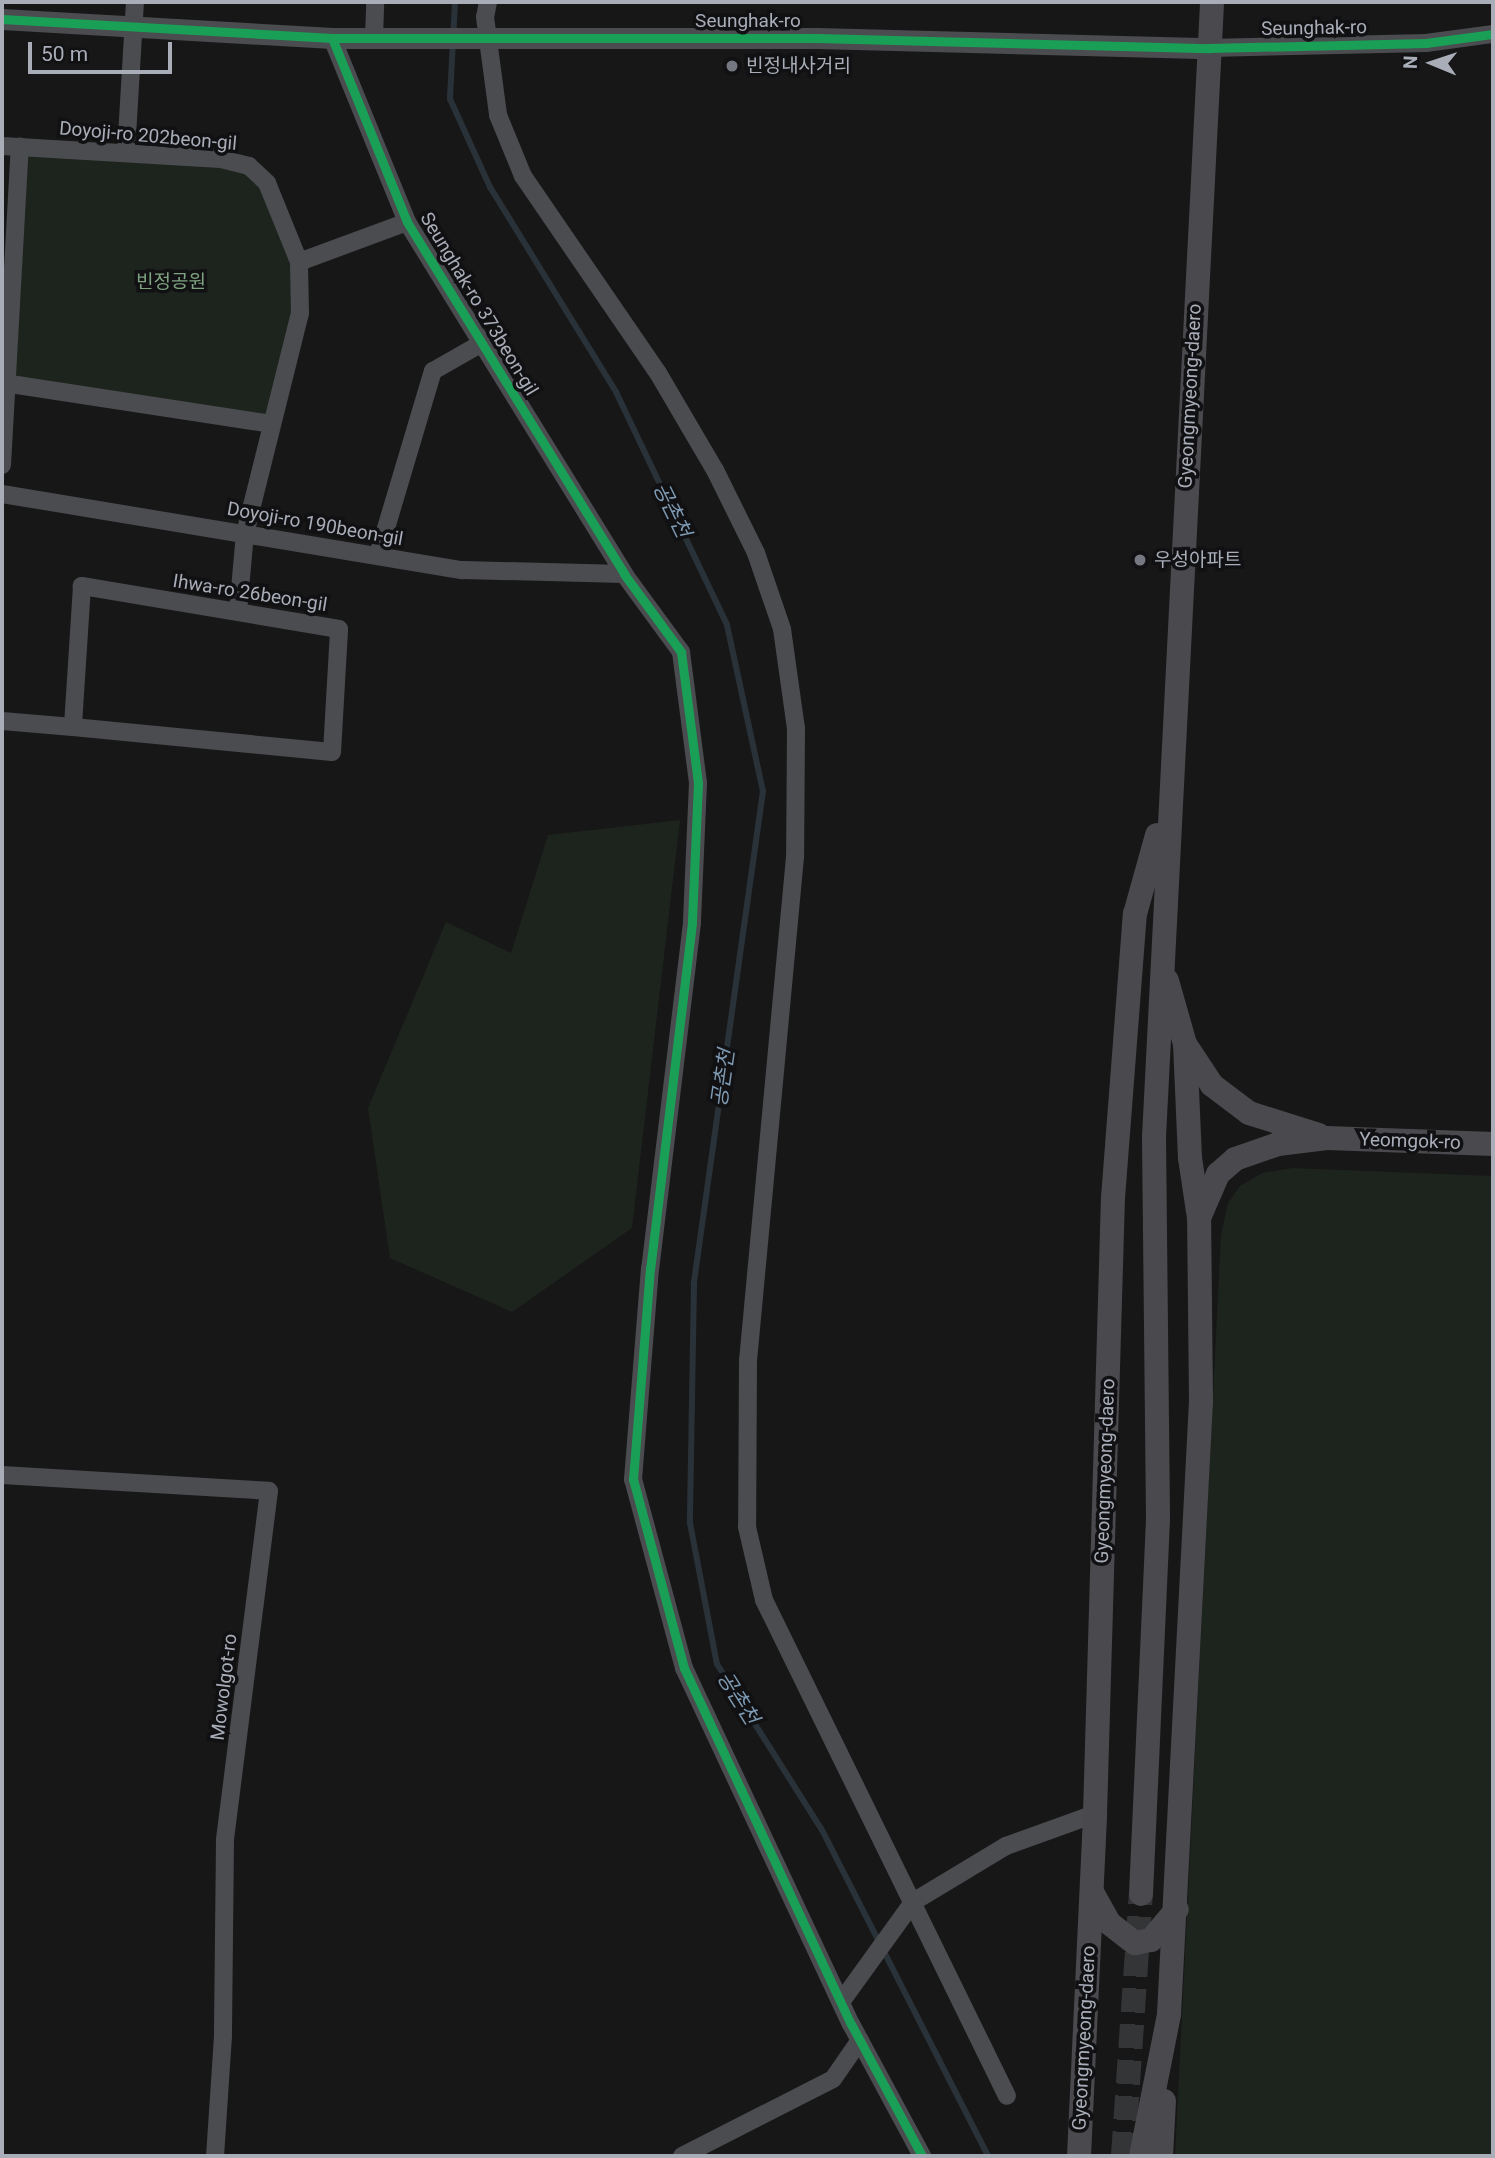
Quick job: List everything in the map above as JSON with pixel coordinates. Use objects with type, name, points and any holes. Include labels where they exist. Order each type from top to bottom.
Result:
[{"type":"main road","name":"Gyeongmyeong-daero","points":[[1140,1894],[1158,1518],[1154,1137],[1168,790],[1212,2]]},
{"type":"main road","name":"Gyeongmyeong-daero","points":[[1079,2156],[1095,1814],[1113,1198],[1135,914],[1168,790]]},
{"type":"main road","name":"Gyeongmyeong-daero","points":[[1141,2156],[1169,2014],[1177,1909],[1201,1401],[1199,1218],[1190,1158],[1185,1044],[1161,960]]},
{"type":"main road","name":"Yeomgok-ro","points":[[1185,1044],[1212,1085],[1249,1113],[1326,1138]]},
{"type":"main road","name":"Yeomgok-ro","points":[[1199,1218],[1218,1174],[1235,1158],[1278,1144],[1326,1138],[1493,1144]]},
{"type":"main road","points":[[1092,1892],[1110,1923],[1135,1943],[1151,1940],[1177,1909]]},
{"type":"main road","points":[[1161,2156],[1169,2014]]},
{"type":"street","points":[[126,153],[136,26],[135,2]]},
{"type":"street","points":[[374,38],[375,2]]},
{"type":"street","points":[[488,2],[485,17],[498,115],[523,176],[658,373],[715,471],[756,553],[782,629],[796,728],[795,857],[748,1361],[747,1527],[764,1600],[910,1906],[994,2077],[1007,2096]]},
{"type":"street","name":"Seunghak-ro","points":[[2,19],[332,38],[817,38],[1209,48],[1426,43],[1493,34]]},
{"type":"street","name":"Seunghak-ro 373beon-gil","points":[[332,38],[407,222],[624,573],[681,652],[698,783],[692,923],[650,1268],[633,1479],[684,1668],[846,1995],[860,2040],[922,2156]]},
{"type":"street","name":"Doyoji-ro 202beon-gil","points":[[2,465],[11,146],[222,159],[249,166],[267,183],[299,262],[300,313],[245,533],[238,612]]},
{"type":"street","points":[[299,262],[407,222]]},
{"type":"street","name":"Seunghak-ro 373beon-gil","points":[[378,555],[433,371],[482,343]]},
{"type":"street","points":[[4,383],[272,424]]},
{"type":"street","name":"Doyoji-ro 190beon-gil","points":[[2,494],[463,570],[624,573]]},
{"type":"street","name":"Ihwa-ro 26beon-gil","points":[[2,721],[332,752],[339,629],[82,586],[73,727]]},
{"type":"street","name":"Mowolgot-ro","points":[[2,1475],[269,1491],[225,1840],[223,2036],[215,2156]]},
{"type":"street","points":[[846,1995],[910,1906],[1006,1846],[1095,1814]]},
{"type":"street","points":[[682,2156],[833,2079],[860,2040]]},
{"type":"green space","name":"빈정공원","points":[[23,150],[247,169],[264,185],[296,264],[296,313],[270,421],[7,381]]},
{"type":"green space","points":[[680,820],[632,1228],[512,1312],[390,1258],[368,1108],[446,922],[511,953],[548,835]]},
{"type":"green space","points":[[1292,1168],[1493,1176],[1493,2156],[1175,2156],[1221,1235],[1228,1203],[1240,1186],[1262,1173]]},
{"type":"waterway","name":"공촌천","points":[[455,2],[450,99],[490,187],[616,392],[727,625],[763,791],[694,1284],[690,1523],[717,1664],[822,1830],[988,2156]]},
{"type":"tunnel","points":[[1123,2156],[1141,1894]]},
{"type":"cycle path","points":[[2,19],[332,38],[817,38],[1209,48],[1426,43],[1493,34]]},
{"type":"cycle path","points":[[332,38],[407,222],[624,574],[681,652],[698,783],[692,923],[650,1268],[633,1479],[684,1668],[851,2024],[922,2156]]},
{"type":"place","name":"빈정내사거리","points":[[732,66]]},
{"type":"place","name":"우성아파트","points":[[1140,560]]}]
